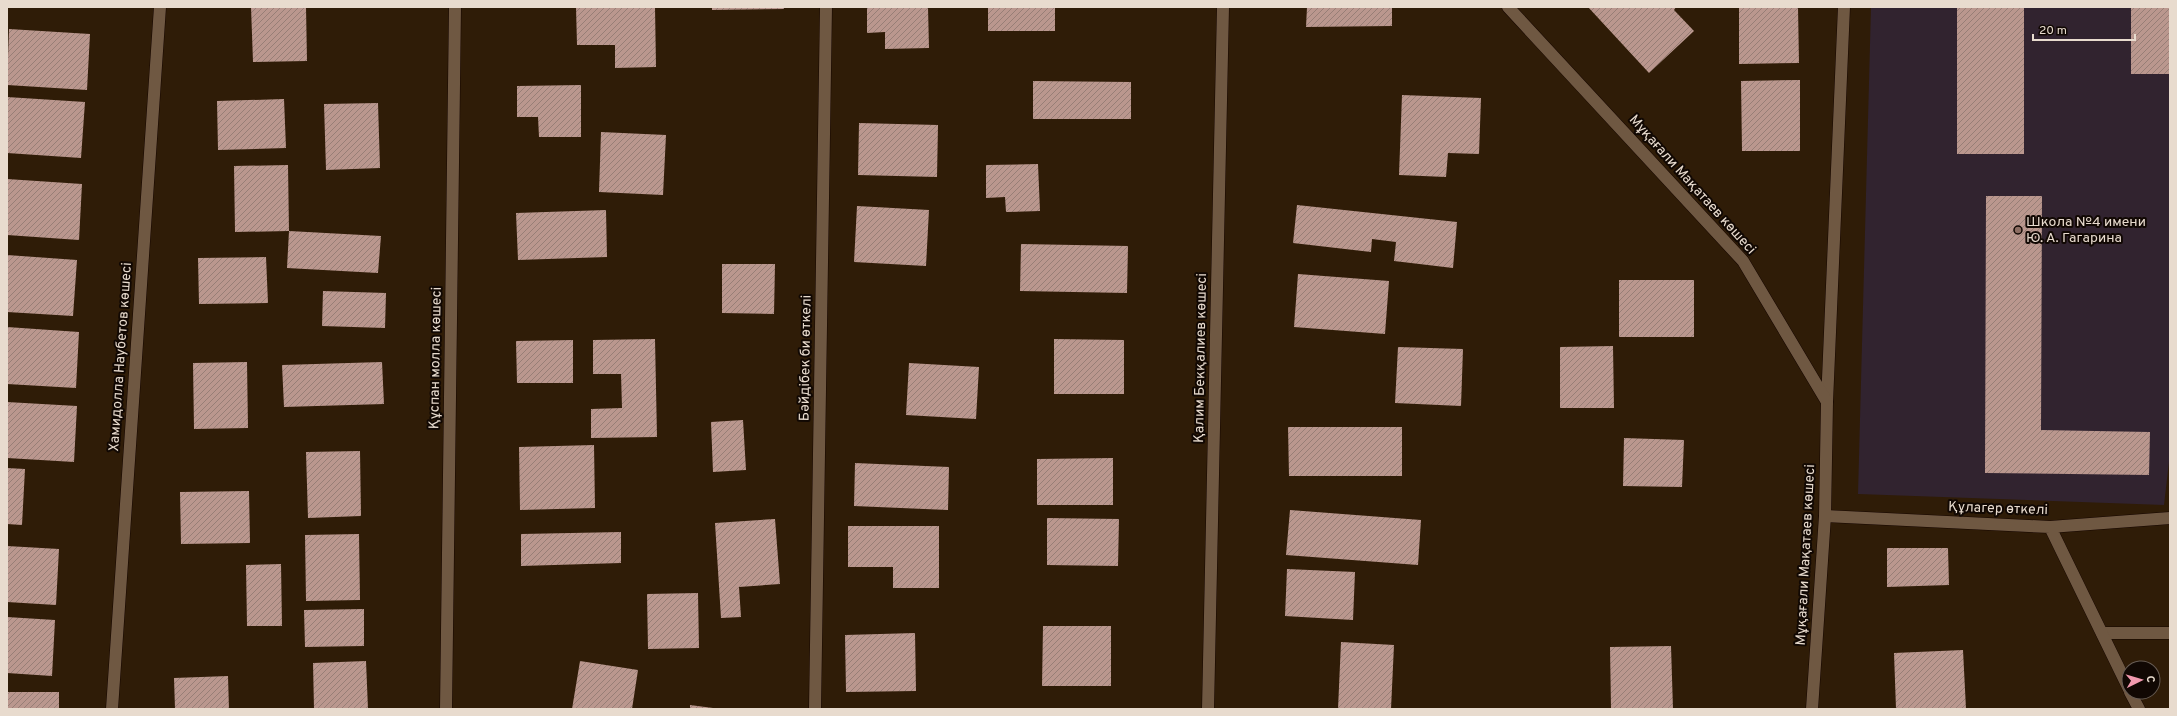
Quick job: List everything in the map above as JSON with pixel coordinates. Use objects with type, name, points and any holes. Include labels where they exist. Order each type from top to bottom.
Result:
[{"type":"street","name":"Хамидолла Наубетов көшесі","points":[[112,709],[160,7]]},
{"type":"street","name":"Құспан молла көшесі","points":[[446,709],[455,7]]},
{"type":"street","name":"Бәйдібек би өткелі","points":[[815,709],[826,7]]},
{"type":"street","name":"Қалим Бекқалиев көшесі","points":[[1208,709],[1223,7]]},
{"type":"street","name":"Мұқағали Мақатаев көшесі","points":[[1508,7],[1743,261],[1827,402]]},
{"type":"street","name":"Мұқағали Мақатаев көшесі","points":[[1812,709],[1825,516],[1827,402],[1844,7]]},
{"type":"street","name":"Құлагер өткелі","points":[[1825,516],[2050,527],[2170,518]]},
{"type":"street","points":[[2050,527],[2121,672]]},
{"type":"street","points":[[2102,633],[2170,633]]},
{"type":"street","points":[[2134,700],[2139,709]]},
{"type":"shaded area","name":"Школа №4 имени Ю. А. Гагарина","points":[[1871,7],[2170,7],[2170,453],[2164,505],[1858,494]]},
{"type":"building","points":[[251,7],[306,7],[307,61],[253,62]]},
{"type":"building","points":[[576,7],[655,7],[656,67],[615,68],[615,45],[577,45]]},
{"type":"building","points":[[712,7],[784,7],[784,9],[712,10]]},
{"type":"building","points":[[867,7],[928,7],[929,48],[885,49],[885,32],[867,33]]},
{"type":"building","points":[[988,7],[1055,7],[1055,31],[988,31]]},
{"type":"building","points":[[1307,7],[1392,7],[1392,26],[1306,27]]},
{"type":"building","points":[[1588,7],[1676,7],[1674,10],[1694,31],[1649,73]]},
{"type":"building","points":[[1739,7],[1798,7],[1799,63],[1739,64]]},
{"type":"building","points":[[1957,7],[2024,7],[2024,154],[1957,154]]},
{"type":"building","points":[[2131,7],[2170,7],[2170,74],[2131,74]]},
{"type":"building","points":[[9,29],[90,34],[87,90],[7,85]]},
{"type":"building","points":[[1800,80],[1800,151],[1742,151],[1741,81]]},
{"type":"building","points":[[1033,81],[1131,82],[1131,119],[1033,119]]},
{"type":"building","points":[[581,85],[581,137],[539,137],[538,117],[517,117],[517,86]]},
{"type":"building","points":[[1402,95],[1481,98],[1479,154],[1448,153],[1446,177],[1399,175]]},
{"type":"building","points":[[7,97],[85,102],[81,158],[7,153]]},
{"type":"building","points":[[284,99],[286,148],[218,150],[217,101]]},
{"type":"building","points":[[378,103],[380,168],[326,170],[324,104]]},
{"type":"building","points":[[859,123],[938,125],[937,177],[858,175]]},
{"type":"building","points":[[601,132],[666,135],[663,195],[599,192]]},
{"type":"building","points":[[1038,164],[1040,211],[1006,212],[1005,197],[986,198],[986,165]]},
{"type":"building","points":[[288,165],[289,231],[235,232],[234,166]]},
{"type":"building","points":[[7,179],[82,184],[79,240],[7,235]]},
{"type":"building","points":[[1986,196],[2042,196],[2041,430],[2150,432],[2149,475],[1985,473]]},
{"type":"building","points":[[1297,205],[1457,222],[1453,268],[1394,261],[1396,242],[1372,239],[1371,252],[1293,243]]},
{"type":"building","points":[[857,206],[929,210],[926,266],[854,262]]},
{"type":"building","points":[[606,210],[607,257],[518,260],[516,213]]},
{"type":"building","points":[[289,231],[381,236],[378,273],[287,268]]},
{"type":"building","points":[[1021,244],[1128,246],[1127,293],[1020,291]]},
{"type":"building","points":[[7,255],[77,260],[73,316],[7,312]]},
{"type":"building","points":[[266,257],[268,303],[199,304],[198,258]]},
{"type":"building","points":[[722,264],[775,264],[774,314],[722,313]]},
{"type":"building","points":[[1298,274],[1389,281],[1385,334],[1294,327]]},
{"type":"building","points":[[1619,280],[1694,280],[1694,337],[1619,337]]},
{"type":"building","points":[[323,291],[386,293],[385,328],[322,326]]},
{"type":"building","points":[[7,327],[79,332],[76,388],[7,384]]},
{"type":"building","points":[[655,339],[657,437],[591,438],[591,409],[622,408],[621,374],[593,374],[593,340]]},
{"type":"building","points":[[1054,339],[1124,340],[1124,394],[1054,394]]},
{"type":"building","points":[[573,340],[573,383],[517,383],[516,341]]},
{"type":"building","points":[[1613,346],[1614,408],[1560,408],[1560,347]]},
{"type":"building","points":[[1398,347],[1463,349],[1461,406],[1395,403]]},
{"type":"building","points":[[247,362],[248,428],[194,429],[193,363]]},
{"type":"building","points":[[382,362],[384,404],[284,407],[282,365]]},
{"type":"building","points":[[909,363],[979,367],[976,419],[906,415]]},
{"type":"building","points":[[7,402],[77,406],[74,462],[7,458]]},
{"type":"building","points":[[743,420],[746,470],[713,472],[711,422]]},
{"type":"building","points":[[1288,427],[1402,427],[1402,476],[1289,476]]},
{"type":"building","points":[[1624,438],[1684,440],[1682,487],[1623,486]]},
{"type":"building","points":[[594,445],[595,508],[520,510],[519,447]]},
{"type":"building","points":[[360,451],[361,516],[308,518],[306,452]]},
{"type":"building","points":[[1113,458],[1113,505],[1037,505],[1037,459]]},
{"type":"building","points":[[855,463],[949,467],[948,510],[854,506]]},
{"type":"building","points":[[7,468],[25,469],[22,525],[7,524]]},
{"type":"building","points":[[249,491],[250,543],[181,544],[180,492]]},
{"type":"building","points":[[1290,510],[1421,520],[1418,565],[1286,555]]},
{"type":"building","points":[[1047,518],[1119,519],[1118,566],[1047,565]]},
{"type":"building","points":[[775,519],[780,584],[739,587],[741,617],[721,618],[715,523]]},
{"type":"building","points":[[848,526],[939,526],[939,588],[893,588],[893,567],[848,567]]},
{"type":"building","points":[[621,532],[621,563],[521,566],[521,534]]},
{"type":"building","points":[[359,534],[360,600],[306,601],[305,535]]},
{"type":"building","points":[[7,546],[59,549],[56,605],[7,602]]},
{"type":"building","points":[[1887,548],[1948,548],[1949,585],[1887,587]]},
{"type":"building","points":[[281,564],[282,626],[247,626],[246,565]]},
{"type":"building","points":[[1287,569],[1355,572],[1353,620],[1285,616]]},
{"type":"building","points":[[698,593],[699,648],[648,649],[647,594]]},
{"type":"building","points":[[364,609],[364,646],[305,647],[304,610]]},
{"type":"building","points":[[7,617],[55,620],[52,676],[7,673]]},
{"type":"building","points":[[1043,626],[1111,626],[1111,686],[1042,686]]},
{"type":"building","points":[[915,633],[916,691],[846,692],[845,635]]},
{"type":"building","points":[[1341,642],[1394,645],[1391,709],[1338,709]]},
{"type":"building","points":[[1671,646],[1673,709],[1611,709],[1610,647]]},
{"type":"building","points":[[1963,650],[1966,709],[1896,709],[1894,653]]},
{"type":"building","points":[[366,661],[368,709],[314,709],[313,663]]},
{"type":"building","points":[[580,661],[638,670],[632,709],[572,709]]},
{"type":"building","points":[[228,676],[229,709],[175,709],[174,678]]},
{"type":"building","points":[[7,692],[59,692],[59,709],[7,709]]},
{"type":"building","points":[[690,705],[713,708],[713,709],[690,709]]},
{"type":"place","name":"Школа №4 имени Ю. А. Гагарина","points":[[2018,230]]}]
